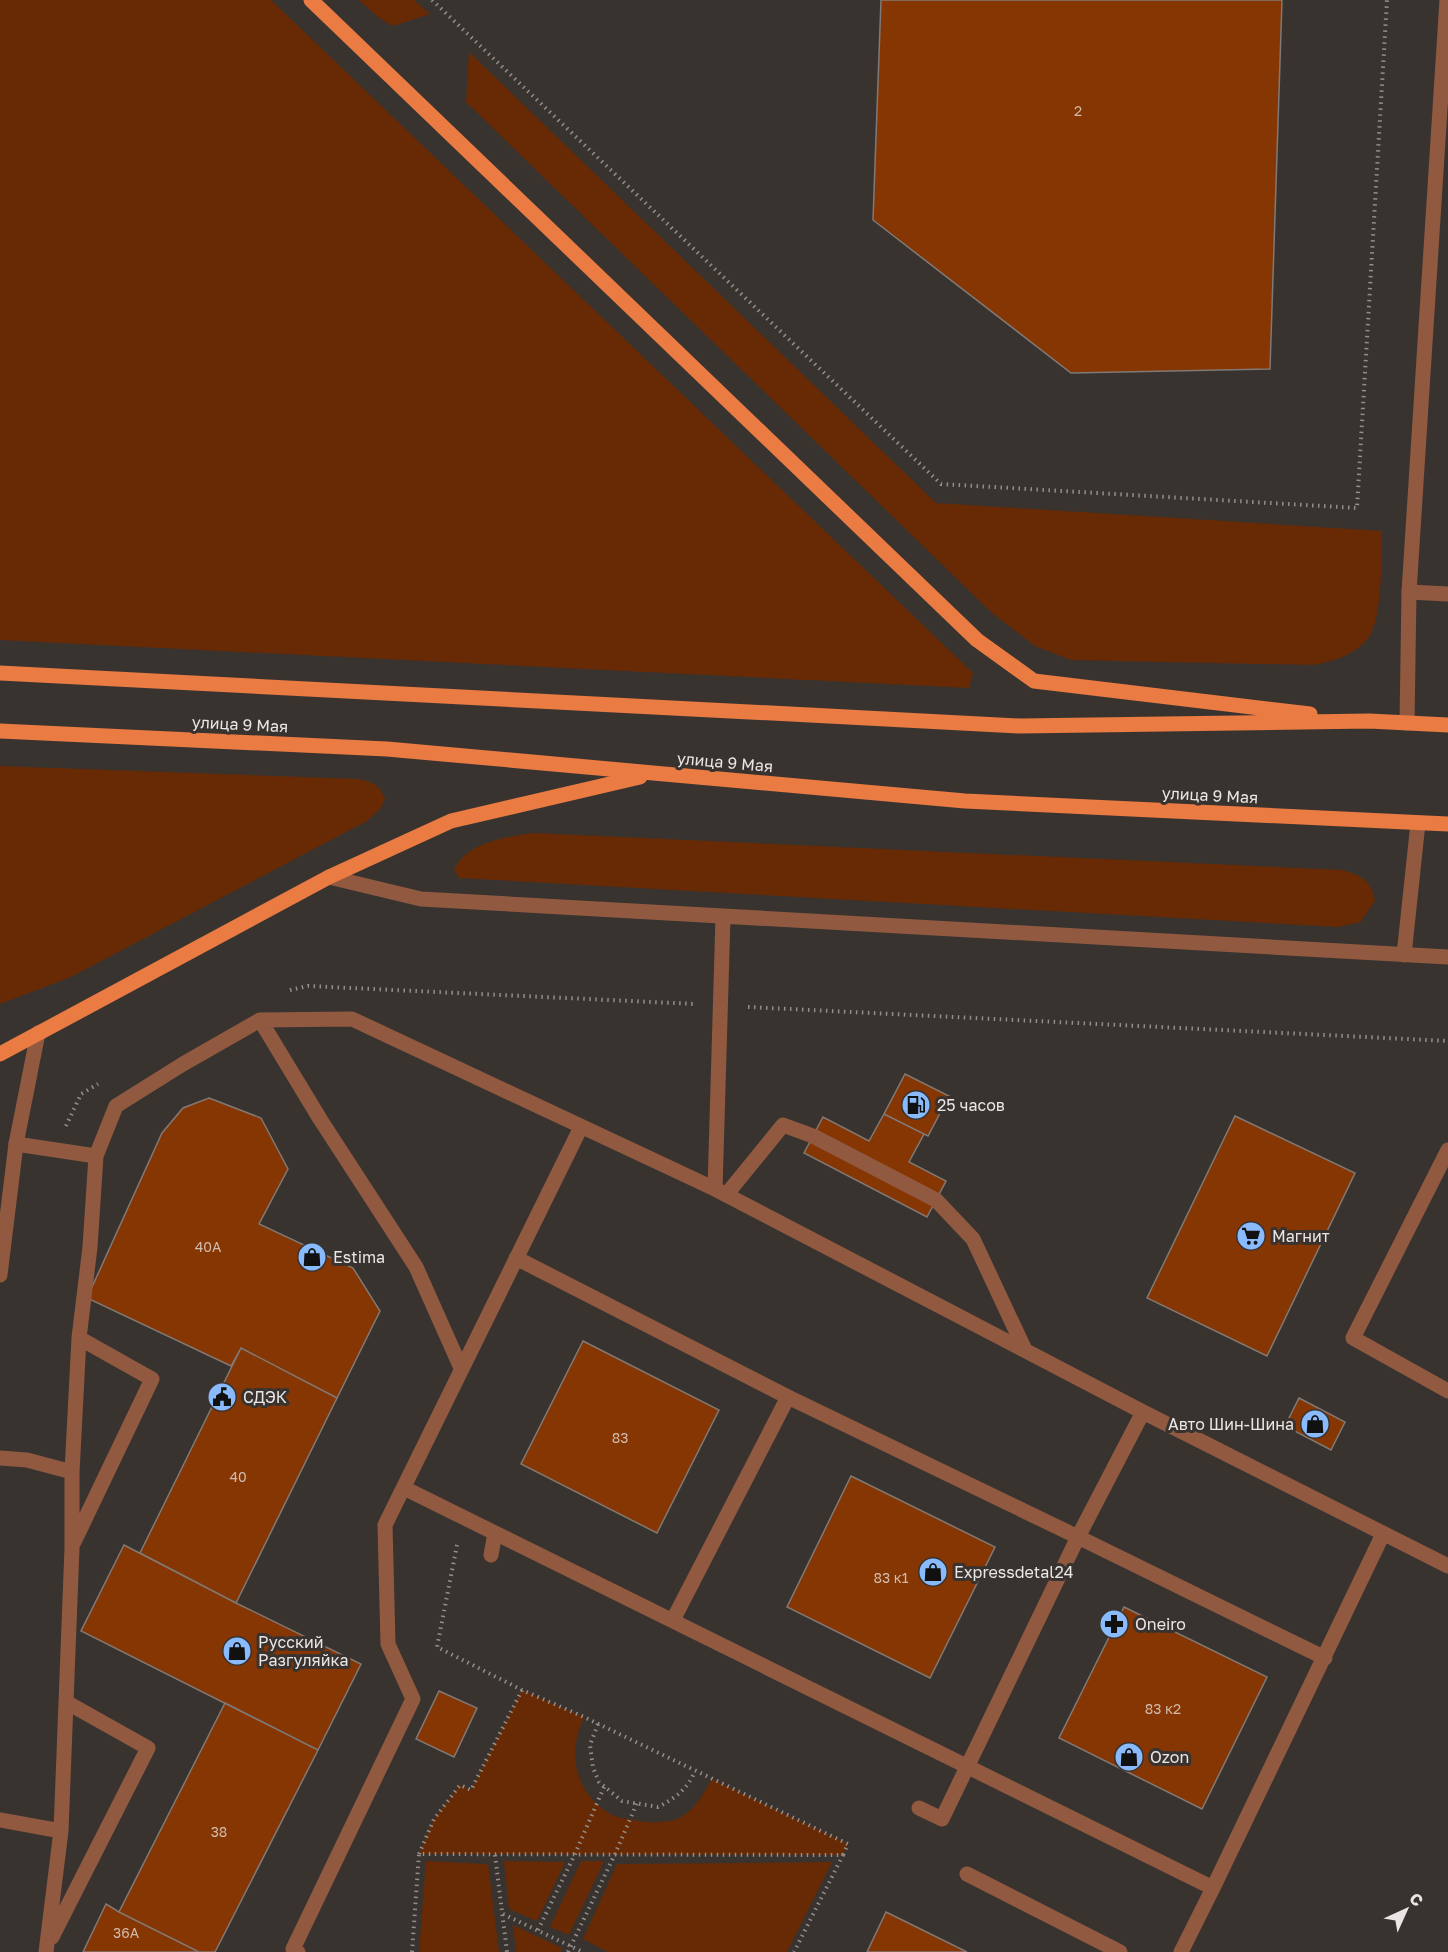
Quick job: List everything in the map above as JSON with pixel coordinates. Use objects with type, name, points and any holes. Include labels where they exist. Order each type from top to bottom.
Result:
[{"type":"main road","points":[[311,0],[977,640],[1034,681],[1369,721],[1448,725]]},
{"type":"main road","points":[[0,673],[1020,726],[1369,721]]},
{"type":"main road","name":"улица 9 Мая","points":[[0,731],[387,749],[965,801],[1448,824]]},
{"type":"main road","points":[[0,1054],[329,877],[451,821],[654,774]]},
{"type":"street","points":[[1407,723],[1409,592],[1447,0]]},
{"type":"street","points":[[1409,592],[1448,594]]},
{"type":"street","points":[[1404,955],[1418,823]]},
{"type":"street","points":[[329,877],[421,899],[1448,957]]},
{"type":"street","points":[[720,1192],[723,917]]},
{"type":"street","points":[[46,1951],[61,1832],[72,1548],[72,1472],[79,1338],[90,1247],[96,1156],[116,1106],[260,1020],[352,1019],[720,1192],[1143,1412],[1448,1566]]},
{"type":"street","points":[[260,1020],[320,1119],[416,1267],[461,1368]]},
{"type":"street","points":[[0,1275],[15,1144],[38,1034]]},
{"type":"street","points":[[720,1192],[783,1125],[813,1136],[906,1184],[936,1200],[973,1239],[1025,1350]]},
{"type":"street","points":[[298,1952],[293,1949],[413,1699],[388,1644],[385,1525],[580,1127]]},
{"type":"street","points":[[15,1144],[96,1156]]},
{"type":"street","points":[[1448,1150],[1353,1338],[1448,1391]]},
{"type":"street","points":[[516,1258],[788,1397],[1324,1658]]},
{"type":"street","points":[[72,1548],[152,1379],[79,1338]]},
{"type":"street","points":[[673,1620],[788,1397]]},
{"type":"street","points":[[919,1808],[942,1819],[1078,1537],[1143,1412]]},
{"type":"street","points":[[0,1458],[27,1460],[72,1472]]},
{"type":"street","points":[[404,1488],[1213,1888]]},
{"type":"street","points":[[491,1555],[495,1533]]},
{"type":"street","points":[[1181,1952],[1383,1534]]},
{"type":"street","points":[[46,1951],[148,1748],[66,1702]]},
{"type":"street","points":[[0,1821],[61,1832]]},
{"type":"street","points":[[967,1874],[1120,1952]]},
{"type":"path","points":[[432,0],[941,484],[1357,508],[1387,0]]},
{"type":"path","points":[[286,991],[308,986],[1448,1041]]},
{"type":"path","points":[[81,1094],[101,1082]]},
{"type":"path","points":[[463,1517],[437,1647],[522,1690],[598,1724],[848,1845],[795,1952]]},
{"type":"path","points":[[412,1952],[419,1854],[434,1819],[460,1785],[471,1790],[522,1690]]},
{"type":"path","points":[[598,1724],[590,1745],[593,1768],[599,1782],[622,1800],[658,1807],[684,1791],[695,1771]]},
{"type":"path","points":[[538,1930],[575,1854],[604,1786]]},
{"type":"path","points":[[568,1952],[637,1803]]},
{"type":"path","points":[[419,1854],[843,1855]]},
{"type":"path","points":[[495,1854],[507,1952]]},
{"type":"path","points":[[502,1913],[583,1952]]},
{"type":"shaded area","points":[[0,0],[271,0],[973,673],[969,688],[0,640]]},
{"type":"shaded area","points":[[359,0],[414,0],[430,14],[393,26],[379,18]]},
{"type":"shaded area","points":[[469,52],[936,503],[1382,531],[1380,590],[1375,622],[1370,634],[1364,643],[1347,655],[1314,665],[1071,660],[1035,646],[992,613],[466,102]]},
{"type":"shaded area","points":[[0,766],[358,779],[375,784],[385,799],[380,809],[367,821],[71,977],[0,1004]]},
{"type":"shaded area","points":[[533,833],[1343,870],[1365,880],[1371,888],[1375,901],[1360,922],[1338,927],[459,878],[454,869],[460,860],[478,847],[500,839]]},
{"type":"shaded area","points":[[522,1690],[584,1717],[576,1743],[577,1769],[587,1792],[610,1814],[645,1822],[665,1822],[678,1819],[696,1804],[712,1779],[848,1844],[843,1855],[419,1854],[434,1819],[460,1785],[471,1790]]},
{"type":"shaded area","points":[[426,1861],[488,1864],[499,1952],[419,1952]]},
{"type":"shaded area","points":[[504,1861],[565,1862],[537,1921],[509,1909]]},
{"type":"shaded area","points":[[581,1861],[604,1861],[569,1935],[550,1927]]},
{"type":"shaded area","points":[[832,1862],[787,1952],[608,1952],[583,1939],[617,1864]]},
{"type":"shaded area","points":[[513,1925],[562,1948],[560,1952],[516,1952]]},
{"type":"building","points":[[881,0],[1282,0],[1270,369],[1071,373],[873,220]]},
{"type":"building","name":"25 часов","points":[[905,1074],[949,1096],[928,1136],[884,1114]]},
{"type":"building","points":[[209,1098],[261,1118],[288,1169],[259,1224],[353,1268],[380,1311],[337,1398],[241,1348],[231,1366],[87,1298],[162,1133],[183,1108]]},
{"type":"building","points":[[884,1114],[924,1134],[909,1162],[946,1181],[927,1217],[804,1153],[823,1117],[869,1141]]},
{"type":"building","name":"Магнит","points":[[1235,1116],[1355,1173],[1267,1356],[1147,1298]]},
{"type":"building","points":[[583,1341],[719,1410],[657,1533],[521,1464]]},
{"type":"building","points":[[241,1348],[337,1398],[236,1603],[140,1553]]},
{"type":"building","name":"Авто Шин-Шина","points":[[1299,1398],[1345,1422],[1331,1450],[1285,1426]]},
{"type":"building","points":[[851,1476],[995,1547],[930,1678],[787,1607]]},
{"type":"building","points":[[124,1545],[361,1664],[318,1750],[81,1631]]},
{"type":"building","points":[[1124,1607],[1267,1677],[1202,1809],[1059,1738]]},
{"type":"building","points":[[439,1691],[477,1708],[454,1757],[416,1739]]},
{"type":"building","points":[[225,1703],[318,1750],[215,1952],[199,1952],[119,1912]]},
{"type":"building","points":[[106,1904],[119,1912],[199,1952],[83,1952]]},
{"type":"building","points":[[886,1912],[967,1952],[867,1952]]},
{"type":"place","name":"25 часов","points":[[916,1105]]},
{"type":"place","name":"Магнит","points":[[1251,1236]]},
{"type":"place","name":"Estima","points":[[312,1257]]},
{"type":"place","name":"СДЭК","points":[[222,1397]]},
{"type":"place","name":"Авто Шин-Шина","points":[[1315,1424]]},
{"type":"place","name":"Expressdetal24","points":[[933,1572]]},
{"type":"place","name":"Oneiro","points":[[1114,1624]]},
{"type":"place","name":"Русский Разгуляйка","points":[[237,1651]]},
{"type":"place","name":"Ozon","points":[[1129,1757]]}]
